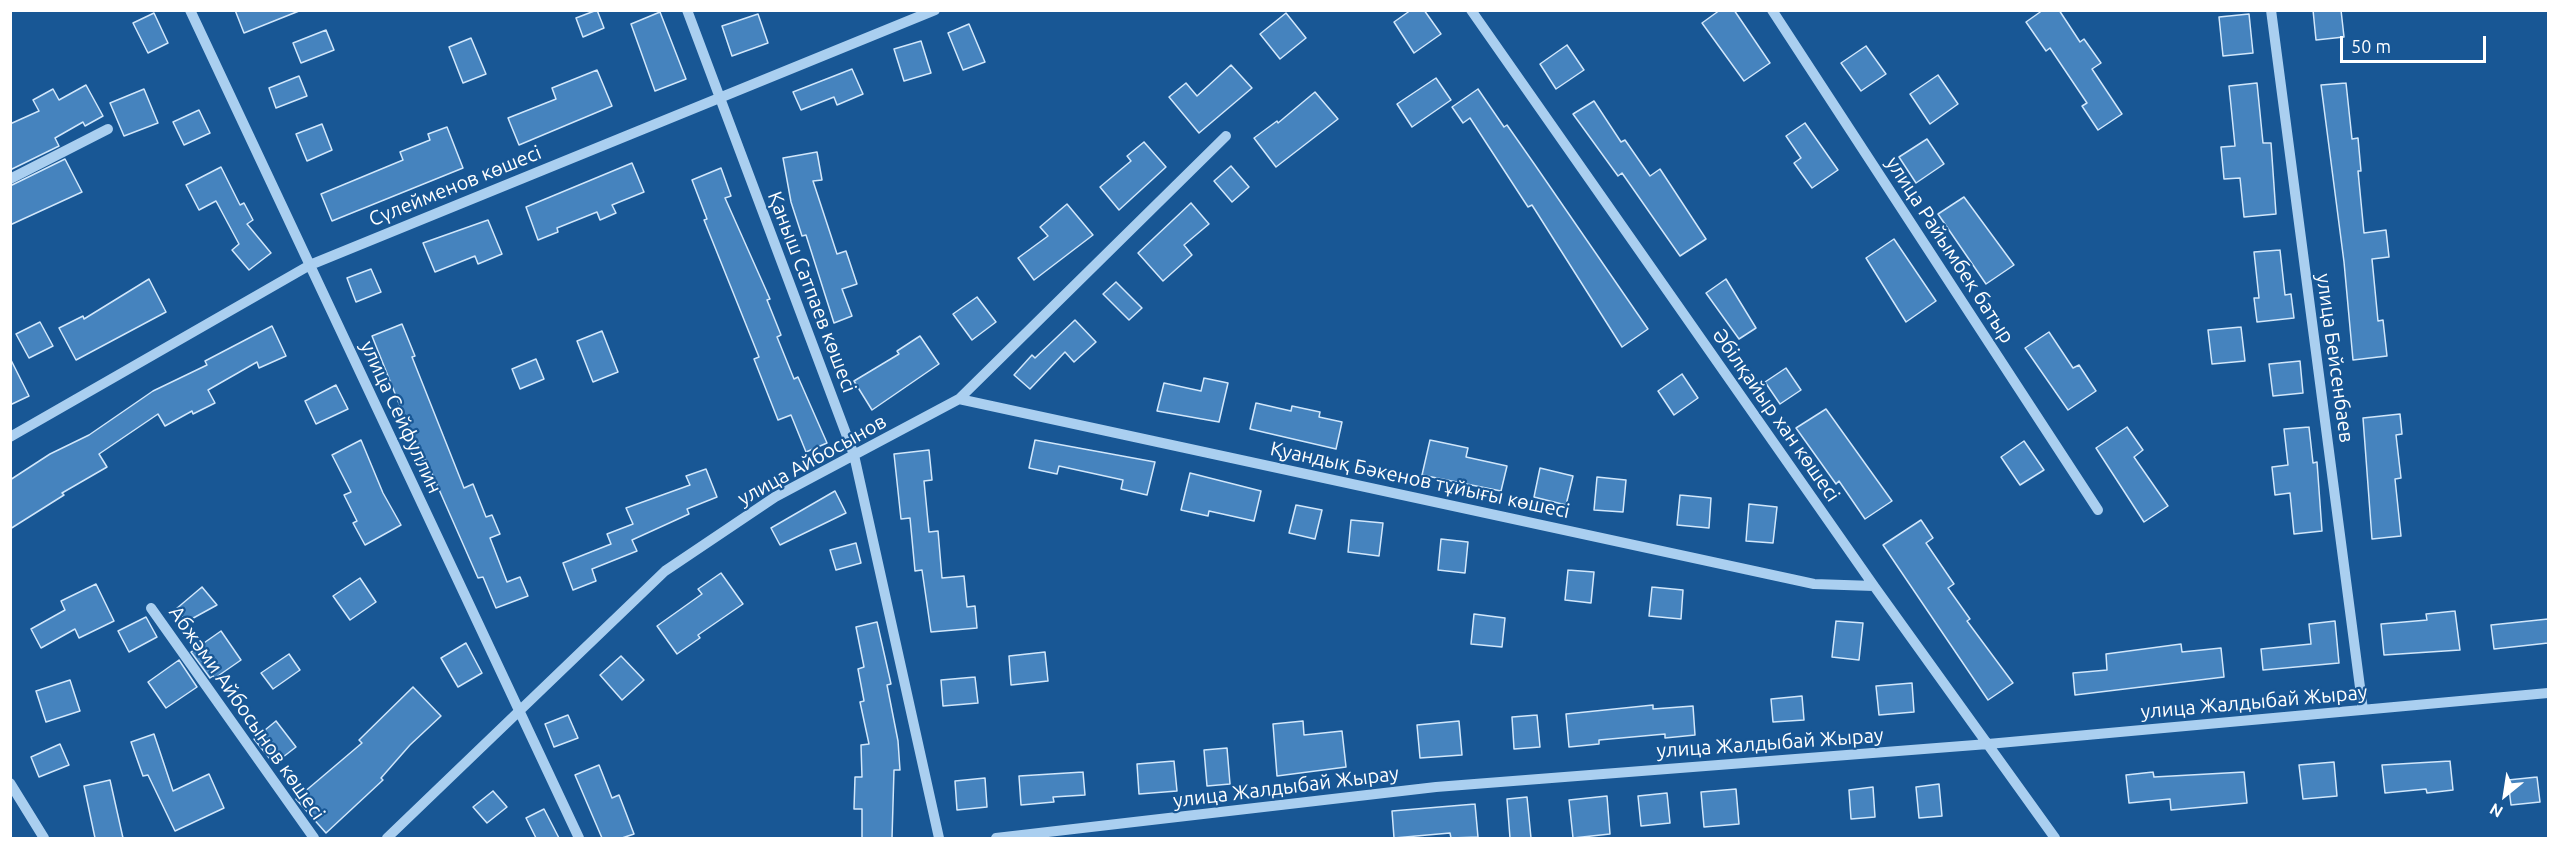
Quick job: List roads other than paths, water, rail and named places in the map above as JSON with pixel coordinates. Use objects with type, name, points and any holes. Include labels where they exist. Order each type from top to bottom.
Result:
[{"type":"street","name":"улица Сейфуллин","points":[[190,10],[579,838]]},
{"type":"street","name":"Қаныш Сатпаев көшесі","points":[[687,10],[854,455],[939,838]]},
{"type":"street","name":"Сүлейменов көшесі","points":[[10,437],[310,265],[935,10]]},
{"type":"street","name":"Әбілқайыр хан көшесі","points":[[1472,10],[1874,586],[2055,838]]},
{"type":"street","name":"улица Райымбек батыр","points":[[1772,10],[2098,510]]},
{"type":"street","name":"улица Бейсенбаев","points":[[2271,10],[2363,710]]},
{"type":"street","points":[[10,179],[108,129]]},
{"type":"street","name":"улица Айбосынов","points":[[387,838],[665,571],[775,496],[959,399],[1226,136]]},
{"type":"street","name":"Қуандық Бәкенов тұйығы көшесі","points":[[959,399],[1814,584],[1874,586]]},
{"type":"street","name":"Абжәми Айбосынов көшесі","points":[[151,608],[314,838]]},
{"type":"street","name":"улица Жалдыбай Жырау","points":[[996,838],[1436,787],[1988,744],[2548,693]]},
{"type":"street","points":[[10,783],[44,838]]}]
